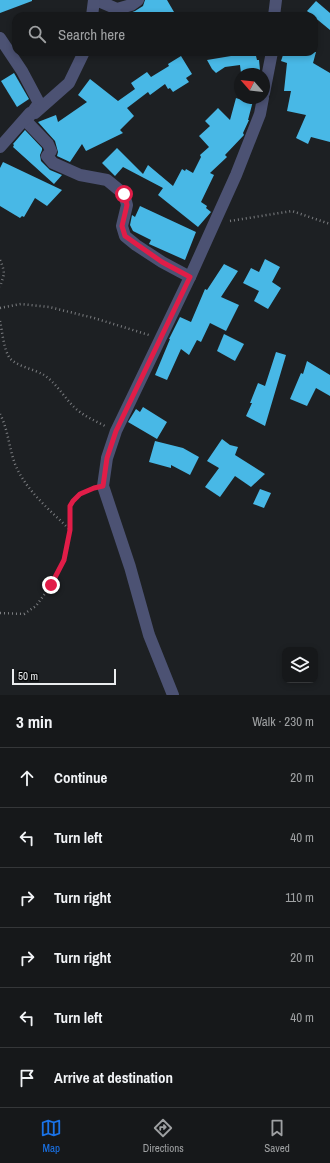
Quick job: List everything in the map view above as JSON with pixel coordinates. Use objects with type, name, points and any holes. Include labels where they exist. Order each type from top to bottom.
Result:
[{"type":"street","points":[[93,12],[95,0],[117,10],[131,5],[138,0]]},
{"type":"street","points":[[274,12],[276,0]]},
{"type":"street","points":[[0,38],[22,71],[39,103]]},
{"type":"street","points":[[26,121],[69,83],[82,56]]},
{"type":"street","points":[[269,68],[271,56]]},
{"type":"street","points":[[26,121],[39,103]]},
{"type":"street","points":[[0,147],[39,103]]},
{"type":"street","points":[[172,695],[148,635],[130,567],[103,486],[107,458],[116,431],[190,277],[236,175],[260,114],[262,104]]},
{"type":"street","points":[[26,121],[48,144],[51,151],[47,156],[53,163],[80,175],[107,180],[124,194],[127,205],[122,226],[125,236],[162,262],[190,277]]},
{"type":"path","points":[[213,224],[292,211],[330,224]]},
{"type":"path","points":[[0,260],[4,268],[4,277],[0,287]]},
{"type":"path","points":[[0,307],[21,304],[49,307],[94,318],[161,338]]},
{"type":"path","points":[[0,321],[9,357],[17,364],[30,368],[45,376],[74,407],[84,415],[116,431]]},
{"type":"path","points":[[0,414],[9,449],[29,490],[70,530]]},
{"type":"path","points":[[0,613],[24,614],[36,606],[51,585],[64,560],[70,530],[70,506],[80,494],[103,486]]},
{"type":"building","points":[[0,0],[32,0],[32,1],[0,13]]},
{"type":"building","points":[[145,0],[167,0],[174,12],[132,12],[143,6]]},
{"type":"building","points":[[316,1],[330,13],[330,30],[318,20],[318,12],[307,11]]},
{"type":"building","points":[[181,56],[192,74],[186,78],[189,82],[173,92],[170,88],[168,89],[165,84],[150,95],[148,92],[127,108],[134,116],[120,130],[123,133],[86,151],[82,144],[70,162],[57,156],[58,152],[55,141],[38,122],[56,115],[58,122],[87,102],[78,95],[90,79],[118,101],[135,89],[131,83],[147,72],[151,77],[169,66],[168,64]]},
{"type":"building","points":[[231,56],[256,56],[257,60],[259,60],[260,68],[240,68],[240,65],[225,67],[216,73],[207,60]]},
{"type":"building","points":[[283,56],[315,56],[313,63],[330,73],[330,142],[311,137],[308,144],[296,138],[306,115],[287,111],[291,91],[284,91],[287,63],[281,61]]},
{"type":"building","points":[[14,73],[29,99],[17,107],[1,81]]},
{"type":"building","points":[[234,104],[252,104],[249,120],[243,133],[244,135],[225,155],[227,157],[210,173],[214,175],[201,202],[207,206],[206,208],[211,212],[198,227],[158,195],[163,188],[123,167],[115,176],[102,163],[117,148],[143,174],[148,165],[173,186],[182,169],[185,171],[186,169],[193,173],[201,157],[200,155],[209,147],[199,136],[210,126],[205,121],[218,108],[230,120]]},
{"type":"building","points":[[25,130],[42,148],[40,155],[41,161],[50,170],[62,175],[54,184],[13,147],[13,144]]},
{"type":"building","points":[[3,162],[62,190],[47,206],[35,198],[24,217],[22,216],[20,218],[0,206],[0,168]]},
{"type":"building","points":[[140,206],[196,232],[185,260],[149,244],[151,240],[133,231],[130,225],[132,215],[135,217]]},
{"type":"building","points":[[265,259],[280,267],[272,282],[281,288],[268,309],[254,301],[259,291],[243,283],[251,268],[259,272]]},
{"type":"building","points":[[224,264],[238,271],[221,297],[239,305],[226,331],[210,323],[201,342],[197,340],[189,355],[181,349],[167,380],[155,375],[169,339],[180,317],[191,322],[205,289],[207,290]]},
{"type":"building","points":[[224,334],[244,344],[235,361],[217,351]]},
{"type":"building","points":[[276,352],[286,355],[265,426],[246,416],[258,383],[265,386]]},
{"type":"building","points":[[307,361],[330,375],[330,396],[316,388],[307,406],[290,399],[301,373],[303,374]]},
{"type":"building","points":[[143,407],[167,422],[157,439],[128,422],[136,409],[140,412]]},
{"type":"building","points":[[222,439],[230,445],[238,447],[235,455],[265,474],[251,487],[235,476],[220,497],[205,487],[219,468],[207,461]]},
{"type":"building","points":[[155,441],[183,448],[199,457],[190,475],[171,465],[171,468],[149,462]]},
{"type":"building","points":[[260,489],[271,493],[264,508],[253,504]]},
{"type":"route","points":[[51,585],[64,560],[70,530],[70,506],[80,494],[103,486],[107,458],[116,431],[190,277],[162,262],[125,236],[122,226],[127,205],[124,194]]}]
